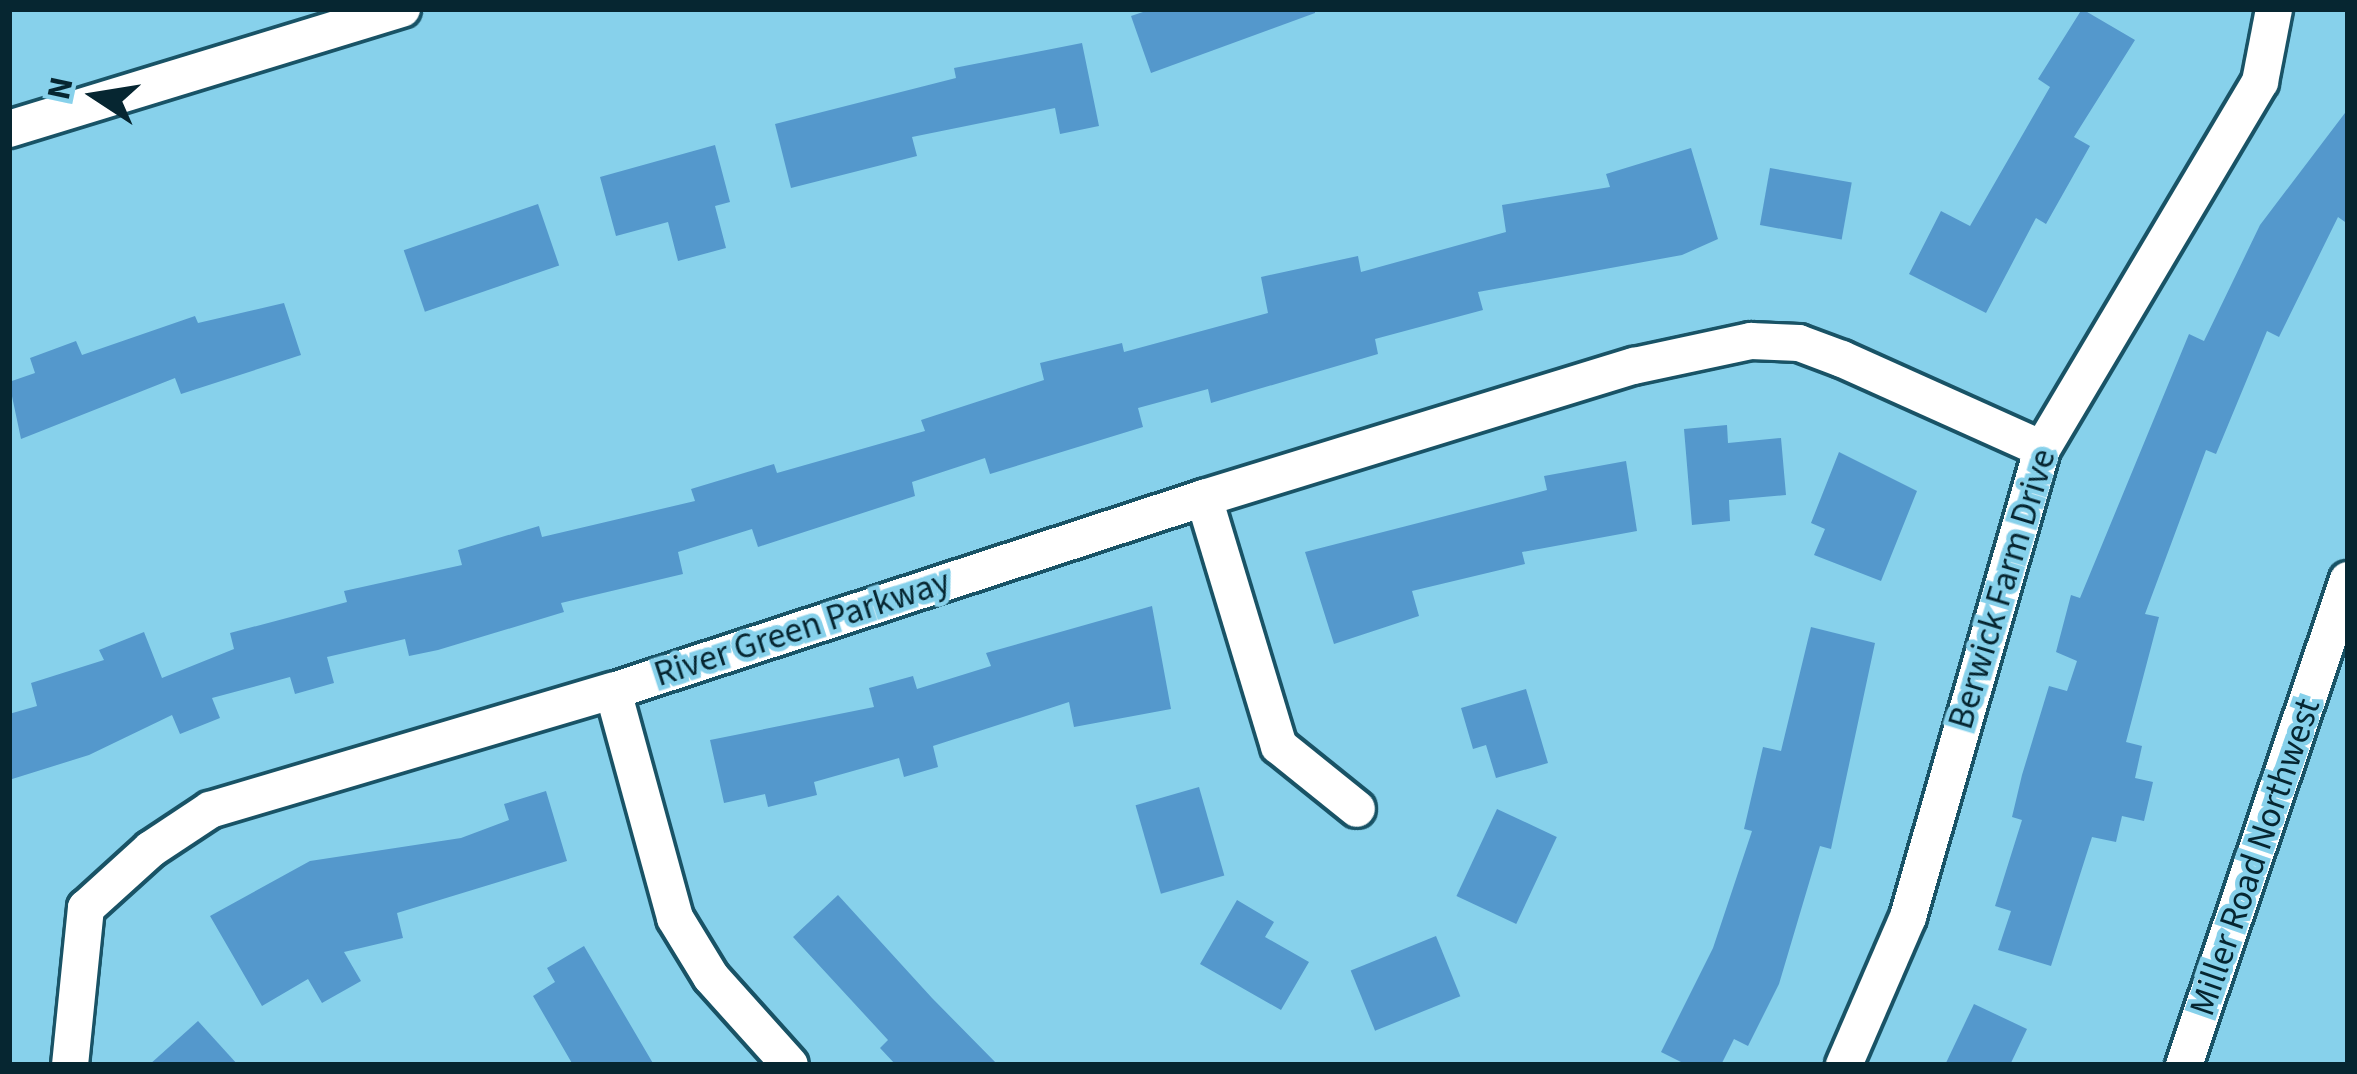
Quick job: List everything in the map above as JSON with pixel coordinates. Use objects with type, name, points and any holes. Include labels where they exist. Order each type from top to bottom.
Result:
[{"type":"street","points":[[9,129],[402,9]]},
{"type":"street","name":"Berwick Farm Drive","points":[[1844,1065],[1908,917],[2042,448],[2260,82],[2274,9]]},
{"type":"street","name":"River Green Parkway","points":[[70,1065],[86,908],[151,849],[210,811],[613,691],[1204,498],[1696,351],[1799,344],[2042,448]]},
{"type":"street","points":[[1204,498],[1280,746],[1357,809]]},
{"type":"street","name":"Miller Road Northwest","points":[[2184,1065],[2348,580]]},
{"type":"street","points":[[613,691],[675,918],[711,976],[790,1065]]},
{"type":"building","points":[[1152,9],[1315,9],[1315,13],[1151,73],[1131,16]]},
{"type":"building","points":[[2082,9],[2135,40],[2074,137],[2090,146],[2046,224],[2036,218],[1986,313],[1909,274],[1941,211],[1970,226],[2050,87],[2038,79]]},
{"type":"building","points":[[1082,43],[1099,126],[1060,134],[1055,108],[912,137],[917,156],[791,188],[775,124],[956,78],[954,68]]},
{"type":"building","points":[[2348,109],[2348,224],[2338,217],[2279,337],[2267,331],[2216,454],[2206,450],[2145,614],[2159,617],[2126,742],[2142,746],[2135,778],[2153,782],[2144,821],[2122,816],[2116,842],[2092,837],[2051,966],[1998,950],[2011,911],[1995,906],[2022,820],[2012,817],[2022,775],[2049,686],[2067,691],[2077,661],[2056,652],[2071,595],[2080,598],[2189,334],[2204,341],[2260,225]]},
{"type":"building","points":[[715,145],[730,202],[715,206],[726,248],[678,261],[668,222],[616,236],[600,177]]},
{"type":"building","points":[[1691,148],[1718,239],[1682,255],[1478,292],[1483,310],[1375,339],[1378,354],[1211,403],[1208,389],[1138,408],[1143,427],[990,474],[985,458],[912,482],[915,496],[758,547],[752,529],[678,552],[683,574],[561,603],[564,612],[438,650],[409,656],[405,639],[327,657],[334,683],[295,694],[290,677],[212,698],[220,718],[180,734],[172,715],[89,755],[9,780],[9,714],[37,706],[31,683],[104,660],[99,650],[144,632],[162,678],[234,649],[230,633],[347,602],[344,591],[462,565],[458,550],[539,526],[542,537],[695,501],[691,489],[774,464],[777,473],[925,431],[921,420],[1044,380],[1040,363],[1122,343],[1124,352],[1268,313],[1261,277],[1358,256],[1361,272],[1506,232],[1502,205],[1610,187],[1606,174]]},
{"type":"building","points":[[1770,168],[1852,182],[1842,240],[1760,225]]},
{"type":"building","points":[[538,204],[559,265],[425,312],[404,250]]},
{"type":"building","points":[[284,303],[301,355],[181,394],[175,378],[21,439],[9,382],[35,373],[30,358],[76,341],[82,355],[195,316],[198,323]]},
{"type":"building","points":[[1727,425],[1728,443],[1781,438],[1786,495],[1729,500],[1730,521],[1692,525],[1684,429]]},
{"type":"building","points":[[1839,452],[1917,491],[1881,581],[1814,555],[1825,529],[1811,523]]},
{"type":"building","points":[[1626,461],[1637,531],[1522,552],[1525,564],[1412,591],[1419,616],[1334,644],[1305,552],[1547,490],[1544,476]]},
{"type":"building","points":[[1152,606],[1171,709],[1074,727],[1069,702],[933,746],[938,767],[904,777],[899,758],[814,782],[817,795],[768,807],[765,794],[724,803],[710,740],[874,707],[869,688],[913,676],[917,689],[991,666],[986,653]]},
{"type":"building","points":[[1811,627],[1875,643],[1831,849],[1820,846],[1779,984],[1748,1046],[1734,1039],[1721,1065],[1687,1065],[1661,1052],[1713,948],[1752,831],[1744,829],[1763,747],[1781,751]]},
{"type":"building","points":[[1526,689],[1548,763],[1496,778],[1486,745],[1473,749],[1461,708]]},
{"type":"building","points":[[1199,787],[1224,875],[1161,894],[1136,805]]},
{"type":"building","points":[[546,791],[567,861],[397,913],[403,938],[344,952],[361,981],[322,1003],[308,979],[262,1006],[210,916],[310,861],[461,838],[509,820],[504,804]]},
{"type":"building","points":[[1497,809],[1557,837],[1516,924],[1456,896]]},
{"type":"building","points":[[838,895],[998,1065],[896,1065],[880,1048],[888,1040],[793,937]]},
{"type":"building","points":[[1237,900],[1274,922],[1265,937],[1309,962],[1281,1010],[1200,964]]},
{"type":"building","points":[[1436,936],[1460,996],[1375,1031],[1351,970]]},
{"type":"building","points":[[584,946],[654,1065],[573,1065],[533,996],[555,982],[547,968]]},
{"type":"building","points":[[1974,1004],[2027,1029],[2010,1065],[1945,1065]]},
{"type":"building","points":[[198,1021],[238,1065],[149,1065]]}]
